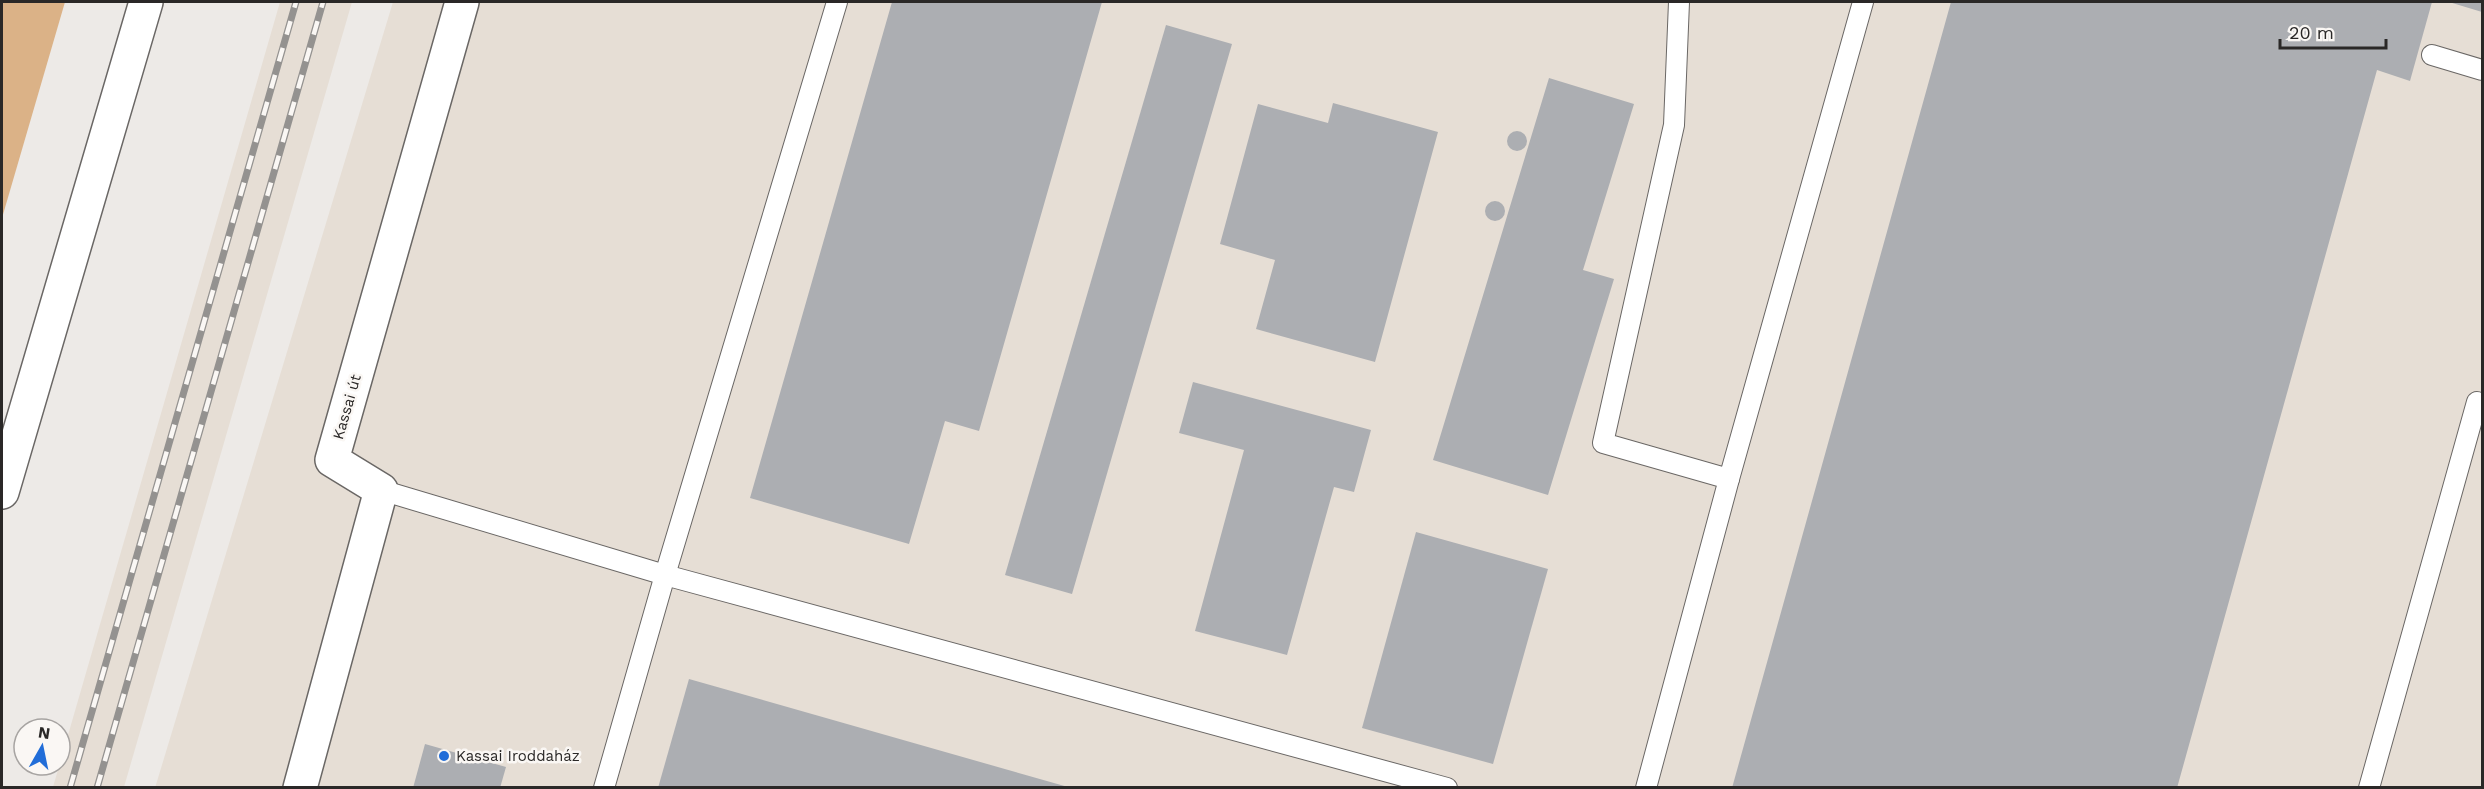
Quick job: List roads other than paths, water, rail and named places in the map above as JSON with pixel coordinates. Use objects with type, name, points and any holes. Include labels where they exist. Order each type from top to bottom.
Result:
[{"type":"street","points":[[2,492],[146,2]]},
{"type":"street","name":"Kassai út","points":[[381,490],[332,460],[462,2]]},
{"type":"street","points":[[300,788],[381,490]]},
{"type":"lane","points":[[604,788],[665,575],[837,2]]},
{"type":"lane","points":[[1679,2],[1674,124],[1604,443],[1729,479]]},
{"type":"lane","points":[[1646,788],[1729,479],[1863,2]]},
{"type":"lane","points":[[2432,55],[2482,70]]},
{"type":"lane","points":[[2370,788],[2477,402]]},
{"type":"lane","points":[[381,490],[665,575],[1447,788]]},
{"type":"railway","points":[[70,788],[296,2]]},
{"type":"railway","points":[[97,788],[323,2]]},
{"type":"place","name":"Kassai Iroddaház","points":[[444,756]]}]
